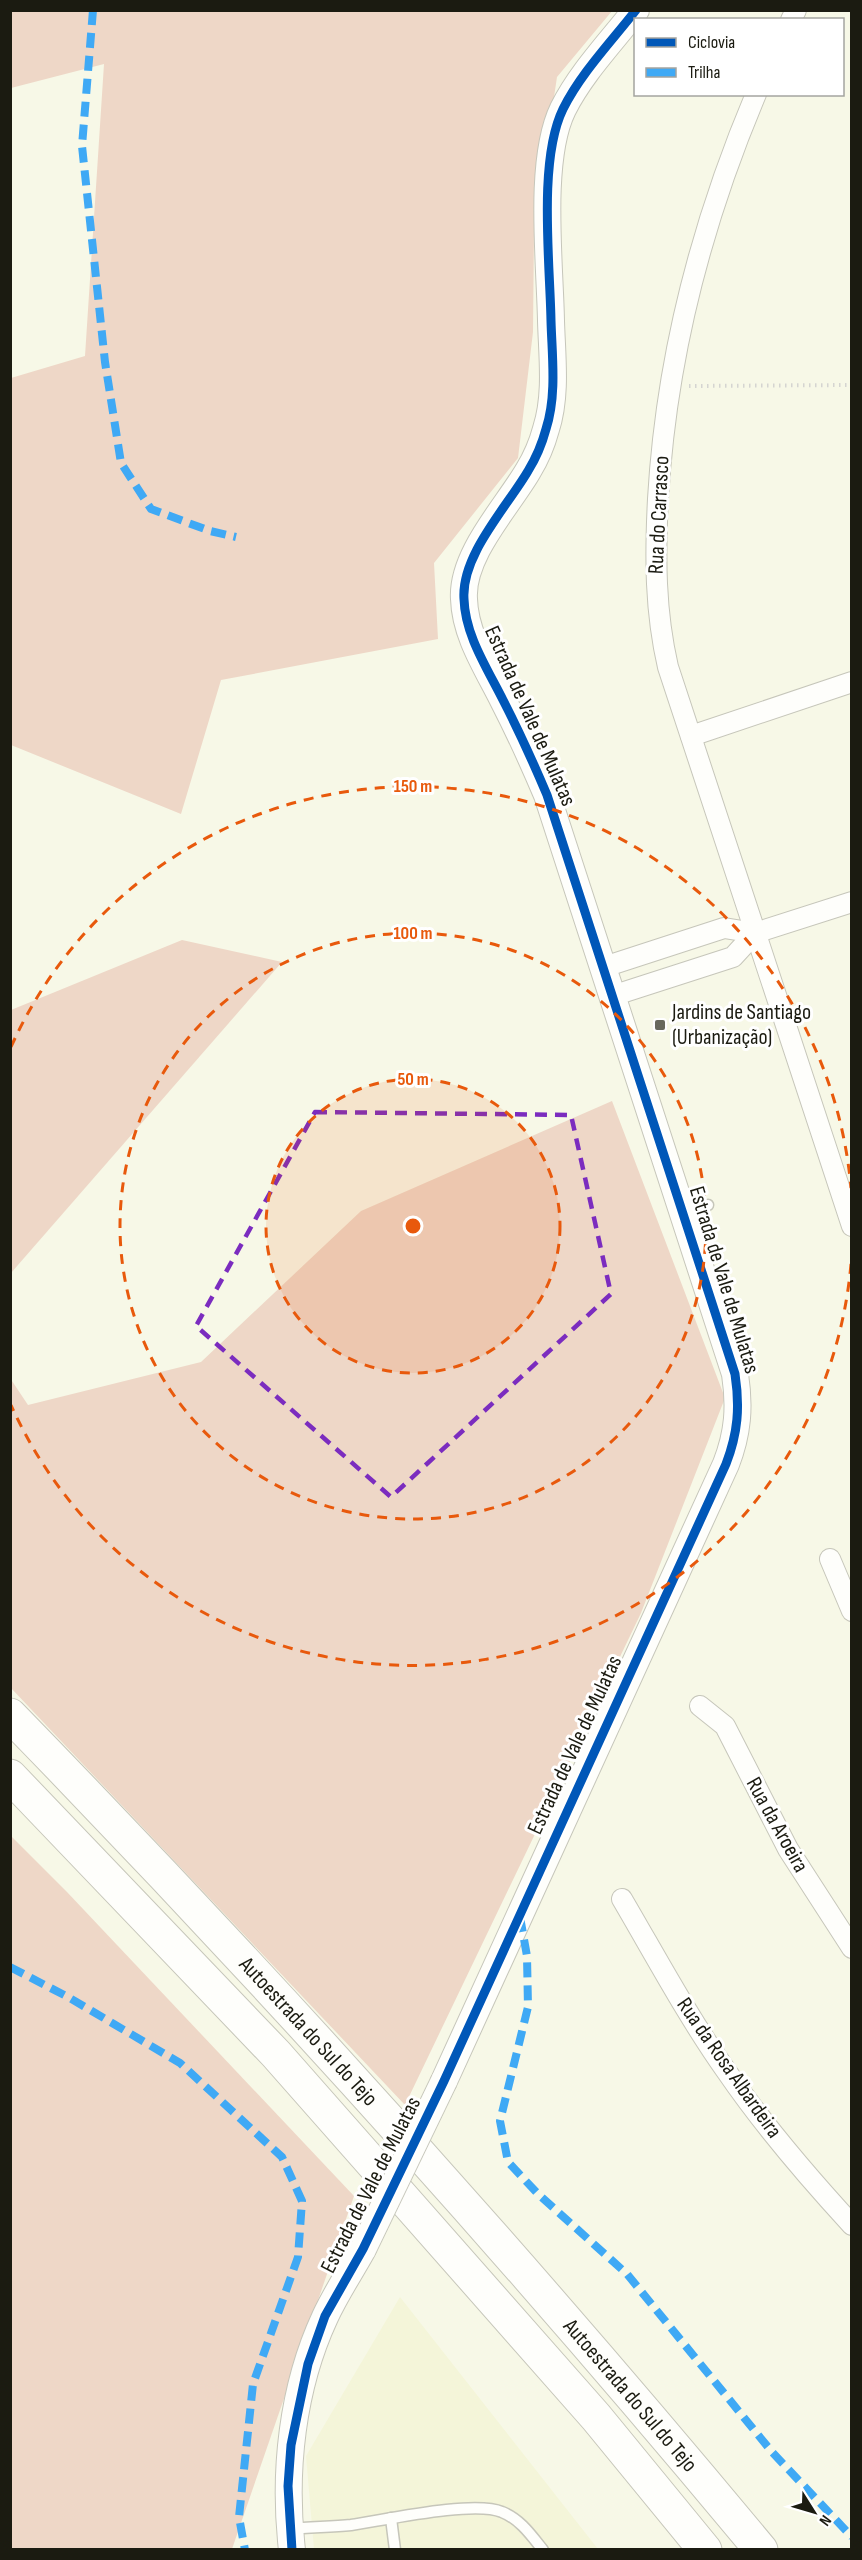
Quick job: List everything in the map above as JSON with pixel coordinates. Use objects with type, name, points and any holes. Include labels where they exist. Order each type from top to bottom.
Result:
[{"type":"highway","name":"Autoestrada do Sul do Tejo","points":[[10,1715],[192,1905],[440,2177],[595,2354],[761,2550]]},
{"type":"highway","name":"Autoestrada do Sul do Tejo","points":[[10,1776],[276,2054],[596,2417],[705,2550]]},
{"type":"street","name":"Estrada de Vale de Mulatas","points":[[291,2539],[288,2486],[291,2445],[308,2364],[325,2316],[363,2249],[444,2081],[733,1445],[738,1423],[739,1400],[735,1374],[547,795],[529,752],[476,645],[466,620],[463,597],[466,577],[475,555],[529,470],[547,426],[553,383],[548,183],[555,132],[562,111],[573,90],[636,10]]},
{"type":"street","name":"Rua do Carrasco","points":[[755,96],[726,166],[702,242],[679,333],[670,384],[659,483],[655,564],[657,599],[660,633],[668,667],[852,1226]]},
{"type":"street","points":[[690,736],[852,682]]},
{"type":"street","points":[[604,967],[724,928],[755,933],[852,902]]},
{"type":"street","points":[[612,996],[733,957],[755,933]]},
{"type":"street","points":[[641,955],[650,984]]},
{"type":"street","points":[[830,1559],[852,1611]]},
{"type":"street","name":"Rua da Aroeira","points":[[700,1706],[725,1726],[789,1850],[852,1948]]},
{"type":"street","name":"Rua da Rosa Albardeira","points":[[622,1899],[701,2034],[727,2073],[786,2150],[852,2225]]},
{"type":"lane","points":[[683,1214],[708,1205]]},
{"type":"lane","points":[[291,2539],[392,2517],[484,2508],[505,2513],[522,2525],[543,2550]]},
{"type":"lane","points":[[392,2517],[395,2550]]},
{"type":"path","points":[[670,384],[698,388],[852,385]]},
{"type":"highlighted area","points":[[315,1112],[571,1115],[611,1294],[391,1497],[196,1326]]},
{"type":"shaded area","points":[[11,11],[612,11],[557,77],[534,231],[533,332],[518,458],[434,563],[438,639],[221,680],[181,814],[11,745],[11,378],[85,356],[104,64],[11,88]]},
{"type":"shaded area","points":[[182,940],[282,962],[11,1273],[11,1010]]},
{"type":"shaded area","points":[[612,1101],[725,1398],[641,1613],[405,2105],[11,1688],[10,1378],[28,1405],[201,1362],[361,1211]]},
{"type":"shaded area","points":[[10,1835],[67,1892],[354,2196],[232,2549],[11,2549]]},
{"type":"shaded area","points":[[400,2297],[598,2549],[314,2549],[306,2456]]},
{"type":"marked path","points":[[93,10],[82,146],[105,362],[121,463],[151,509],[210,531],[236,537]]},
{"type":"marked path","points":[[520,1917],[527,1956],[528,2007],[500,2121],[508,2162],[538,2194],[627,2274],[772,2452],[852,2537]]},
{"type":"marked path","points":[[10,1967],[68,1997],[180,2063],[282,2157],[302,2201],[298,2257],[253,2384],[239,2517],[245,2550]]},
{"type":"cycle path","points":[[292,2550],[288,2486],[291,2445],[308,2364],[325,2316],[363,2249],[444,2081],[726,1464],[733,1442],[738,1409],[735,1374],[547,795],[515,723],[478,651],[468,625],[464,599],[465,582],[477,549],[531,466],[541,445],[552,403],[547,212],[550,155],[555,130],[563,109],[578,83],[636,10]]},
{"type":"place","name":"Jardins de Santiago (Urbanização)","points":[[660,1025]]}]
